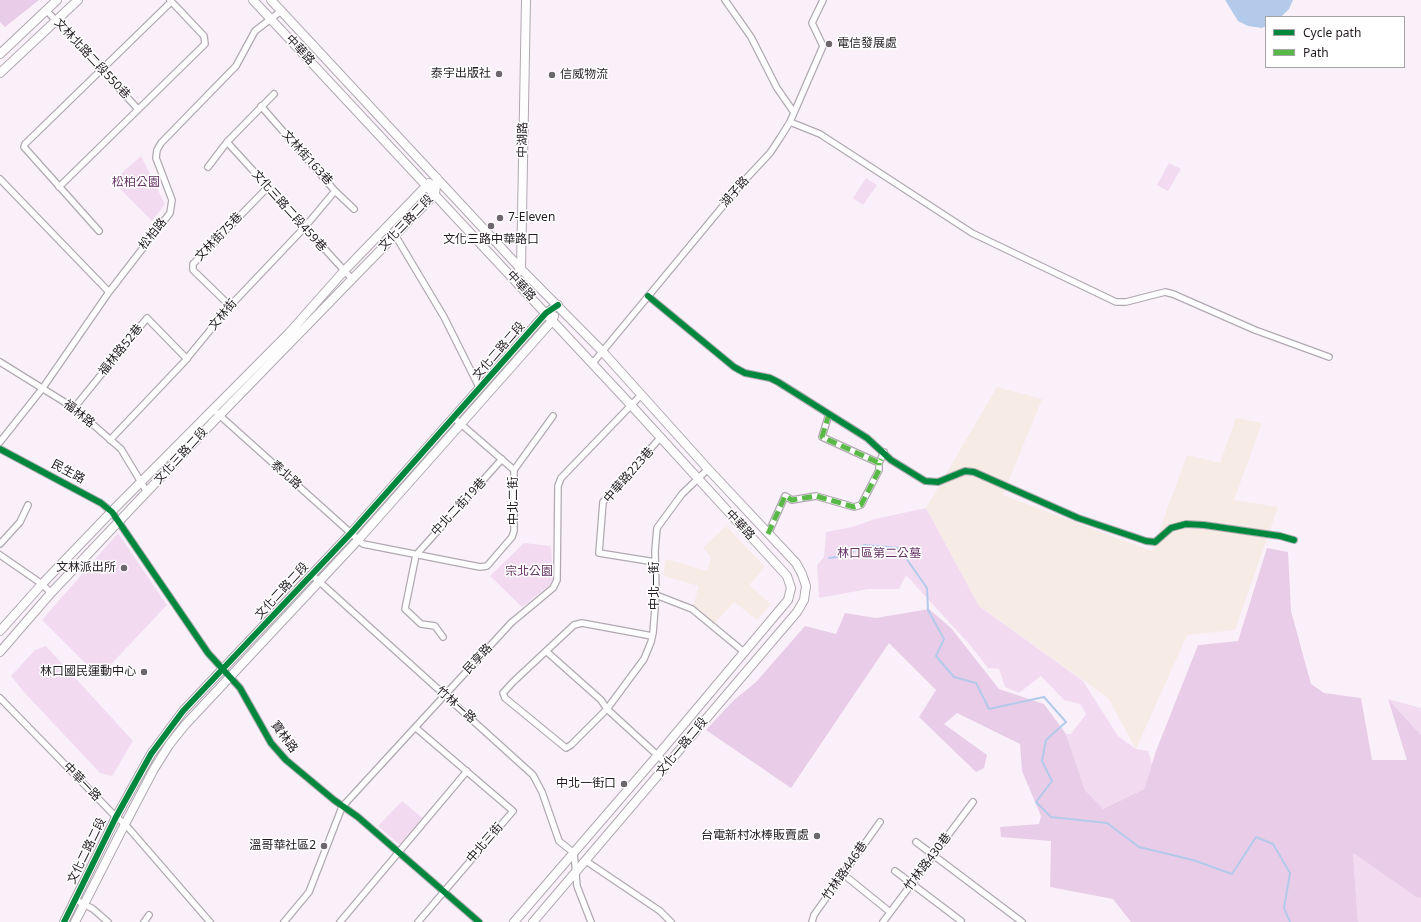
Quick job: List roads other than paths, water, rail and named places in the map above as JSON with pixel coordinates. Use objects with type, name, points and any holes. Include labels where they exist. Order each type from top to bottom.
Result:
[{"type":"street","points":[[0,54],[57,0]]},
{"type":"street","points":[[0,73],[78,0]]},
{"type":"street","name":"中華路","points":[[253,0],[546,313],[787,576]]},
{"type":"street","name":"中華路","points":[[271,0],[521,269],[602,351],[708,469],[796,563]]},
{"type":"street","name":"中湖路","points":[[521,269],[526,0]]},
{"type":"street","points":[[725,0],[751,37],[777,88],[793,111]]},
{"type":"street","name":"湖子路","points":[[592,364],[770,153],[790,122],[793,111],[823,46],[812,23],[823,0]]},
{"type":"street","points":[[58,187],[205,44],[204,36],[170,1],[25,144],[24,149],[58,187],[98,231]]},
{"type":"street","name":"文林北路二段550巷","points":[[46,10],[138,109]]},
{"type":"street","name":"松柏路","points":[[0,442],[42,389],[109,292],[170,213],[172,200],[156,158],[157,150],[161,143],[236,66],[255,31],[282,11]]},
{"type":"street","points":[[208,167],[227,142],[274,94]]},
{"type":"street","name":"文林街163巷","points":[[261,106],[336,191],[354,208]]},
{"type":"street","points":[[790,122],[820,134],[972,233],[1116,302],[1126,302],[1165,292],[1173,294],[1255,330],[1328,358]]},
{"type":"street","name":"文化三路二段459巷","points":[[227,142],[352,279]]},
{"type":"street","points":[[0,178],[109,292]]},
{"type":"street","name":"文化三路二段","points":[[0,652],[51,593],[147,492],[344,270],[426,185],[436,178]]},
{"type":"street","name":"文化三路二段","points":[[0,631],[42,584],[140,483],[217,412],[352,279],[435,194],[436,178]]},
{"type":"street","name":"文林街75巷","points":[[230,306],[193,270],[193,264],[268,186]]},
{"type":"street","name":"文林街","points":[[110,440],[187,359],[230,306],[304,228],[336,191]]},
{"type":"street","points":[[395,235],[444,317],[480,389]]},
{"type":"street","points":[[513,278],[521,269]]},
{"type":"street","points":[[648,296],[734,367],[745,373],[770,378],[778,382],[867,438],[891,460],[925,481],[938,482],[965,471],[974,472],[1078,518],[1146,541],[1155,542],[1171,528],[1186,524],[1242,530],[1294,540]]},
{"type":"street","name":"文化二路二段","points":[[64,922],[116,817],[151,754],[166,732],[183,711],[351,533],[546,313],[558,306]]},
{"type":"street","name":"文化二路二段","points":[[75,922],[154,769],[169,745],[185,725],[320,582],[461,424],[552,320],[558,306]]},
{"type":"street","name":"福林路52巷","points":[[74,408],[147,318],[187,359]]},
{"type":"street","name":"福林路","points":[[0,362],[74,408],[121,449],[140,483],[147,492]]},
{"type":"street","name":"民享路","points":[[284,922],[309,892],[342,807],[511,623],[553,588],[557,580],[558,486],[561,478],[630,404],[641,395]]},
{"type":"street","name":"泰北路","points":[[217,412],[358,540]]},
{"type":"street","points":[[829,414],[822,437],[879,463]]},
{"type":"street","points":[[514,470],[553,416]]},
{"type":"street","name":"中北二街","points":[[358,540],[363,544],[480,567],[487,566],[512,537],[514,531],[514,470],[454,418]]},
{"type":"street","name":"中華路223巷","points":[[655,562],[599,553],[603,502],[660,438]]},
{"type":"street","name":"民生路","points":[[0,449],[101,503],[112,512],[118,522]]},
{"type":"street","points":[[768,534],[785,496],[792,500],[816,496],[854,507],[861,505],[879,470],[879,463],[884,452]]},
{"type":"street","name":"中北二街19巷","points":[[416,555],[502,459]]},
{"type":"street","name":"中北一街","points":[[546,651],[503,693],[506,698],[566,748],[571,745],[607,709],[644,659],[652,636],[656,595],[655,562],[657,528],[678,498],[708,469]]},
{"type":"street","points":[[0,544],[20,522],[28,505]]},
{"type":"street","name":"寶林路","points":[[118,522],[222,670],[240,688],[271,743],[286,760],[342,807],[358,817],[479,922]]},
{"type":"street","points":[[0,555],[42,584],[51,593]]},
{"type":"street","points":[[416,555],[405,609],[421,624],[435,626],[443,637]]},
{"type":"street","name":"文化一路二段","points":[[533,922],[797,612],[804,600],[806,586],[796,563]]},
{"type":"street","name":"竹林一路","points":[[312,575],[533,775],[542,792],[559,841],[574,853]]},
{"type":"street","name":"文化一路二段","points":[[514,922],[657,756],[788,600],[791,588],[787,576]]},
{"type":"street","points":[[656,595],[692,609],[744,652]]},
{"type":"street","points":[[652,636],[582,623],[574,625],[546,651],[601,700],[607,709],[657,756],[668,764]]},
{"type":"street","name":"中華一路","points":[[0,698],[116,817],[125,824],[210,922]]},
{"type":"street","name":"中北三街","points":[[416,728],[513,811],[418,922]]},
{"type":"street","points":[[340,922],[467,771]]},
{"type":"street","name":"竹林路430巷","points":[[884,920],[973,802]]},
{"type":"street","name":"竹林路446巷","points":[[812,922],[814,915],[880,822]]},
{"type":"street","points":[[916,842],[1022,922]]},
{"type":"street","points":[[574,853],[660,911],[671,922]]},
{"type":"street","points":[[574,853],[576,886],[591,922]]},
{"type":"street","points":[[895,871],[961,921]]},
{"type":"street","points":[[843,874],[890,912]]},
{"type":"street","points":[[76,900],[93,909],[108,922]]},
{"type":"street","points":[[144,922],[149,916]]},
{"type":"street","points":[[884,920],[892,922]]},
{"type":"water","points":[[1225,0],[1293,0],[1289,9],[1282,16],[1265,16],[1265,26],[1262,28],[1248,26],[1238,21]]},
{"type":"waterway","points":[[829,558],[845,556],[864,545],[899,548],[927,588],[928,610],[944,639],[936,656],[954,677],[976,683],[989,709],[1044,697],[1066,722],[1046,740],[1042,761],[1052,781],[1036,802],[1051,817],[1107,823],[1139,847],[1193,860],[1232,874],[1256,837],[1273,844],[1290,873],[1284,908],[1290,922]]},
{"type":"place","name":"電信發展處","points":[[829,44]]},
{"type":"place","name":"泰宇出版社","points":[[499,74]]},
{"type":"place","name":"信威物流","points":[[552,75]]},
{"type":"place","name":"7-Eleven","points":[[500,218]]},
{"type":"place","name":"文化三路中華路口","points":[[491,226]]},
{"type":"place","name":"文林派出所","points":[[124,568]]},
{"type":"place","name":"林口國民運動中心","points":[[144,672]]},
{"type":"place","name":"中北一街口","points":[[624,784]]},
{"type":"place","name":"台電新村冰棒販賣處","points":[[817,836]]},
{"type":"place","name":"溫哥華社區2","points":[[324,846]]},
{"type":"park label","name":"松柏公園","points":[[136,183]]},
{"type":"park label","name":"林口區第二公墓","points":[[879,554]]},
{"type":"park label","name":"宗北公園","points":[[529,572]]}]
